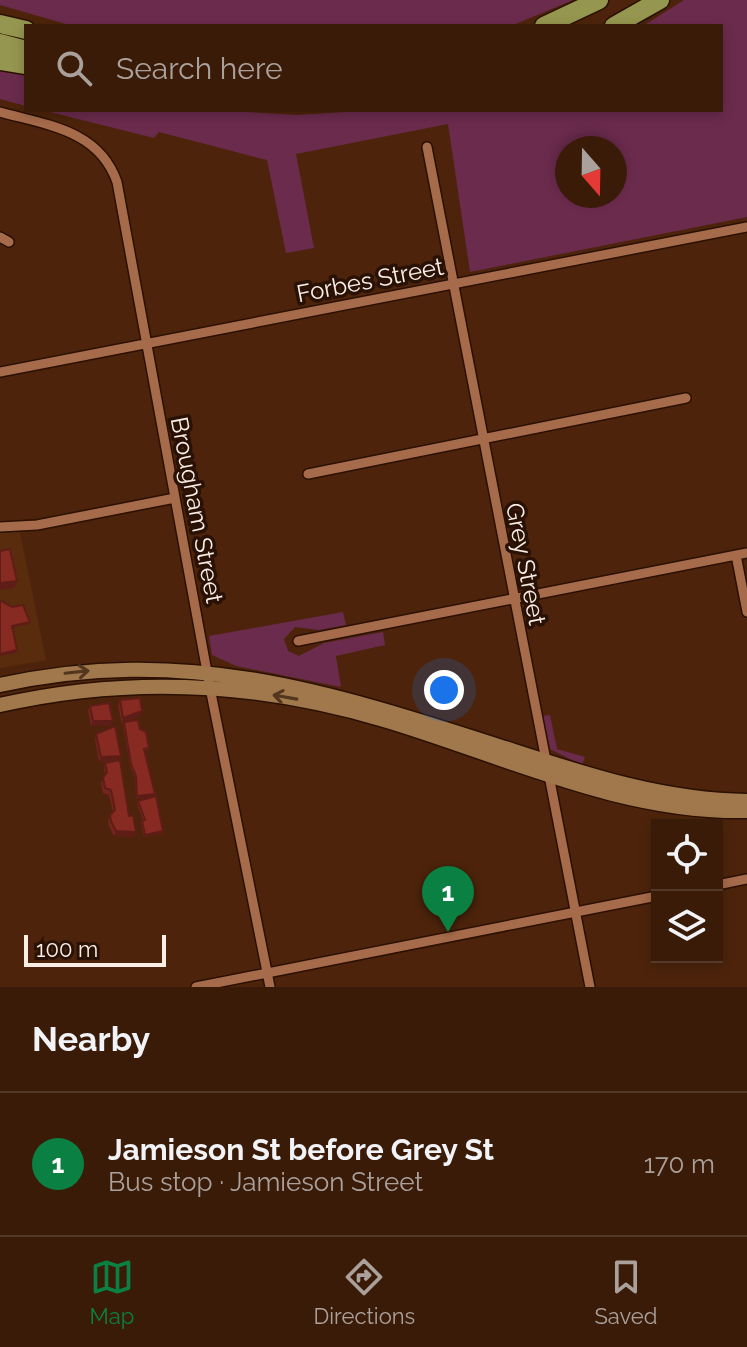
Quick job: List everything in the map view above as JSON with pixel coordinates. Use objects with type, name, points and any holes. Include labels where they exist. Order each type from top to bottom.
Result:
[{"type":"highway","points":[[548,24],[599,0]]},
{"type":"highway","points":[[618,24],[660,0]]},
{"type":"highway","points":[[0,43],[24,49]]},
{"type":"highway","points":[[0,61],[24,65]]},
{"type":"main road","points":[[0,685],[110,670],[208,672],[318,690],[646,802],[747,811]]},
{"type":"main road","points":[[0,705],[115,687],[210,688],[333,707],[546,767],[659,793],[747,801]]},
{"type":"street","name":"Brougham Street","points":[[0,112],[72,132],[90,141],[106,158],[119,189],[145,345],[270,987]]},
{"type":"street","name":"Grey Street","points":[[427,147],[590,987]]},
{"type":"street","name":"Forbes Street","points":[[0,372],[747,227]]},
{"type":"street","points":[[308,474],[686,398]]},
{"type":"street","points":[[0,527],[37,525],[175,498]]},
{"type":"street","points":[[298,641],[742,554],[747,612]]},
{"type":"street","points":[[723,884],[747,879]]},
{"type":"street","points":[[196,987],[651,897]]},
{"type":"shaded area","points":[[0,0],[573,0],[516,24],[66,24],[0,5]]},
{"type":"shaded area","points":[[684,0],[747,0],[747,217],[470,272],[448,124],[296,154],[314,248],[286,253],[267,160],[159,132],[154,138],[50,112],[297,115],[345,112],[723,112],[723,24],[646,24]]},
{"type":"shaded area","points":[[0,70],[24,75],[24,105],[0,99]]},
{"type":"shaded area","points":[[19,528],[46,660],[0,668],[0,532]]},
{"type":"shaded area","points":[[343,612],[346,625],[319,630],[295,627],[284,639],[288,651],[299,656],[324,643],[383,632],[385,645],[336,656],[341,687],[236,666],[212,655],[209,636]]},
{"type":"shaded area","points":[[550,715],[557,749],[585,757],[582,765],[550,749],[543,716]]},
{"type":"building","points":[[10,549],[17,581],[0,583],[0,551]]},
{"type":"building","points":[[0,600],[12,607],[23,605],[30,622],[12,626],[17,650],[0,654]]},
{"type":"building","points":[[140,698],[142,711],[123,718],[120,700]]},
{"type":"building","points":[[109,703],[113,721],[93,721],[90,706]]},
{"type":"building","points":[[138,720],[140,729],[146,732],[149,748],[144,749],[155,794],[137,796],[136,776],[124,722]]},
{"type":"building","points":[[115,726],[121,756],[101,757],[96,734]]},
{"type":"building","points":[[120,760],[129,816],[133,815],[136,832],[116,831],[111,821],[110,815],[115,810],[111,790],[105,788],[105,763]]},
{"type":"building","points":[[156,796],[163,831],[145,835],[142,820],[145,820],[138,801]]},
{"type":"place","name":"Jamieson St before Grey St","points":[[448,932]]}]
